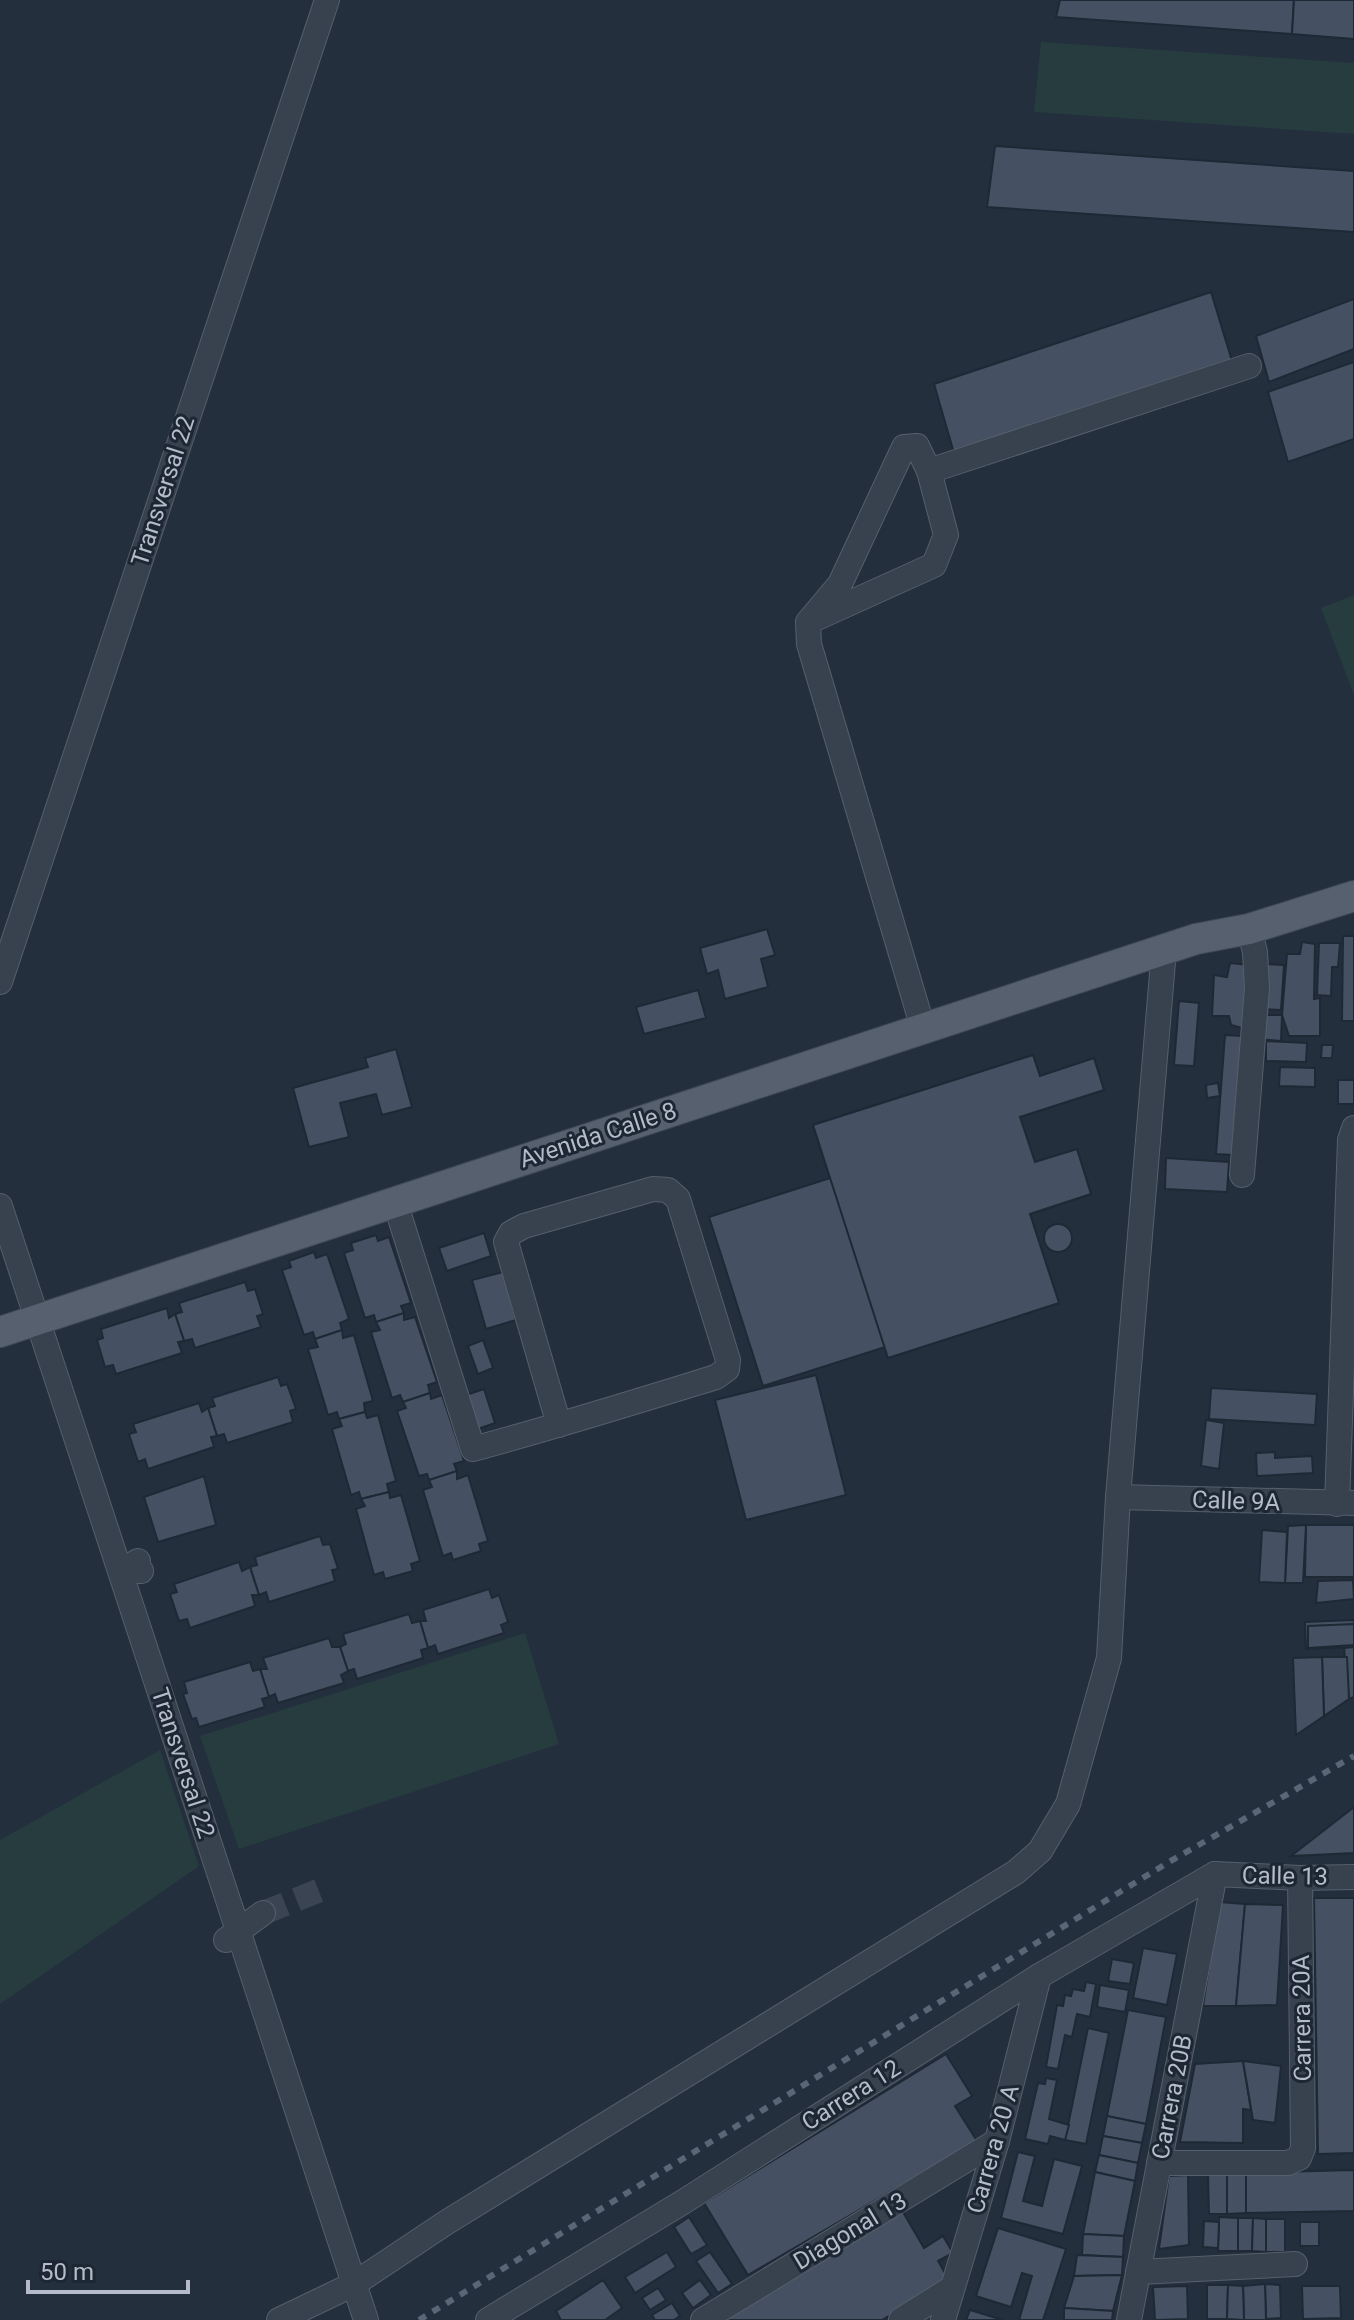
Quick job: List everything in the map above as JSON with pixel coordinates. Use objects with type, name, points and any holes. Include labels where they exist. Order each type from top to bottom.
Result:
[{"type":"main road","name":"Avenida Calle 8","points":[[1196,939],[1247,910],[1354,875]]},
{"type":"main road","name":"Avenida Calle 8","points":[[0,1332],[1196,939],[1249,929],[1354,896]]},
{"type":"street","name":"Transversal 22","points":[[0,982],[327,0]]},
{"type":"street","points":[[929,471],[1249,366]]},
{"type":"street","points":[[808,622],[934,565],[946,535],[929,471],[917,446],[904,447],[840,584],[808,622],[809,644],[923,1028]]},
{"type":"street","points":[[1242,1175],[1257,988],[1255,952],[1249,929]]},
{"type":"street","points":[[279,2320],[354,2284],[447,2222],[1016,1872],[1040,1851],[1068,1804],[1079,1731],[1109,1658],[1118,1497],[1164,950]]},
{"type":"street","points":[[1345,1504],[1353,1129]]},
{"type":"street","points":[[395,1202],[473,1449],[559,1425],[716,1377],[727,1369],[728,1360],[678,1199],[668,1190],[653,1189],[524,1226],[511,1233],[506,1242],[559,1425]]},
{"type":"street","name":"Transversal 22","points":[[0,1206],[126,1570],[230,1936],[272,2062],[366,2320]]},
{"type":"street","name":"Calle 9A","points":[[1118,1497],[1345,1504]]},
{"type":"street","name":"Calle 13","points":[[1215,1874],[1354,1877]]},
{"type":"street","name":"Carrera 12","points":[[488,2320],[683,2202],[1039,1976],[1215,1874]]},
{"type":"street","name":"Carrera 20B","points":[[1129,2320],[1215,1874]]},
{"type":"street","name":"Carrera 20A","points":[[1159,2163],[1288,2163],[1299,2158],[1303,2148],[1300,1878]]},
{"type":"street","points":[[230,1936],[263,1913]]},
{"type":"street","name":"Carrera 20 A","points":[[943,2320],[997,2141],[1039,1976]]},
{"type":"street","name":"Diagonal 13","points":[[703,2320],[997,2141]]},
{"type":"street","points":[[1138,2272],[1295,2264]]},
{"type":"street","points":[[901,2320],[952,2288]]},
{"type":"green space","points":[[1041,42],[1354,63],[1354,134],[1034,112]]},
{"type":"green space","points":[[1354,595],[1354,695],[1321,608]]},
{"type":"green space","points":[[525,1633],[559,1744],[239,1849],[200,1736]]},
{"type":"green space","points":[[160,1750],[199,1866],[0,2004],[0,1840]]},
{"type":"building","points":[[1060,0],[1294,0],[1292,34],[1056,17]]},
{"type":"building","points":[[1294,0],[1354,0],[1354,39],[1292,34]]},
{"type":"building","points":[[995,146],[1354,171],[1354,232],[987,207]]},
{"type":"building","points":[[1211,292],[1232,361],[954,453],[934,384]]},
{"type":"building","points":[[1354,299],[1354,349],[1269,382],[1256,336]]},
{"type":"building","points":[[1354,362],[1354,439],[1288,462],[1268,392]]},
{"type":"building","points":[[767,929],[775,955],[761,959],[768,987],[725,999],[718,970],[707,974],[700,948]]},
{"type":"building","points":[[1343,936],[1354,936],[1354,1021],[1342,1021]]},
{"type":"building","points":[[1302,942],[1315,944],[1314,999],[1320,998],[1320,1036],[1289,1036],[1282,1015],[1287,954],[1300,954]]},
{"type":"building","points":[[1319,943],[1340,943],[1338,967],[1332,967],[1331,996],[1317,995]]},
{"type":"building","points":[[1230,963],[1249,965],[1242,1028],[1231,1025],[1229,1016],[1212,1016],[1214,975],[1227,977]]},
{"type":"building","points":[[1264,964],[1284,965],[1281,1010],[1261,1009]]},
{"type":"building","points":[[698,990],[706,1018],[644,1034],[636,1007]]},
{"type":"building","points":[[1179,1001],[1199,1003],[1194,1066],[1174,1065]]},
{"type":"building","points":[[1260,1015],[1282,1015],[1281,1041],[1259,1039]]},
{"type":"building","points":[[1225,1035],[1243,1036],[1233,1155],[1216,1154]]},
{"type":"building","points":[[1266,1041],[1307,1043],[1306,1062],[1266,1061]]},
{"type":"building","points":[[1322,1045],[1333,1045],[1332,1058],[1321,1058]]},
{"type":"building","points":[[396,1049],[412,1107],[382,1115],[376,1094],[340,1103],[349,1137],[309,1147],[293,1088],[368,1067],[365,1058]]},
{"type":"building","points":[[1033,1055],[1040,1076],[1094,1058],[1104,1090],[1020,1117],[1035,1162],[1077,1149],[1091,1194],[1030,1214],[1059,1303],[888,1358],[885,1347],[763,1386],[709,1217],[830,1178],[813,1125]]},
{"type":"building","points":[[1033,1055],[1040,1076],[1094,1058],[1104,1090],[1020,1117],[1035,1162],[1077,1149],[1091,1194],[1030,1214],[1059,1303],[888,1358],[813,1125]]},
{"type":"building","points":[[1280,1067],[1315,1068],[1315,1087],[1279,1086]]},
{"type":"building","points":[[1338,1080],[1354,1080],[1354,1104],[1338,1104]]},
{"type":"building","points":[[1218,1083],[1220,1096],[1207,1098],[1206,1085]]},
{"type":"building","points":[[1166,1158],[1229,1162],[1227,1192],[1165,1189]]},
{"type":"building","points":[[1058,1224],[1068,1228],[1072,1238],[1068,1248],[1058,1252],[1048,1248],[1044,1238],[1048,1228]]},
{"type":"building","points":[[484,1233],[491,1256],[447,1271],[439,1248]]},
{"type":"building","points":[[376,1235],[378,1241],[389,1237],[411,1303],[401,1306],[404,1313],[376,1322],[374,1315],[365,1318],[344,1253],[353,1250],[351,1243]]},
{"type":"building","points":[[314,1252],[316,1258],[327,1254],[349,1319],[340,1323],[342,1330],[315,1339],[313,1332],[304,1335],[282,1270],[291,1267],[289,1261]]},
{"type":"building","points":[[503,1272],[516,1320],[486,1329],[472,1280]]},
{"type":"building","points":[[245,1282],[248,1291],[255,1289],[263,1314],[257,1316],[261,1327],[195,1348],[192,1339],[184,1341],[175,1314],[182,1312],[179,1303]]},
{"type":"building","points":[[167,1308],[169,1318],[175,1314],[184,1341],[178,1342],[182,1353],[116,1374],[113,1365],[105,1367],[97,1340],[103,1338],[101,1329]]},
{"type":"building","points":[[404,1313],[404,1320],[415,1317],[437,1382],[428,1385],[430,1393],[403,1402],[400,1395],[392,1398],[371,1332],[380,1330],[376,1322]]},
{"type":"building","points":[[342,1330],[343,1338],[354,1335],[373,1401],[364,1403],[365,1412],[339,1419],[337,1412],[328,1415],[308,1349],[318,1347],[315,1339]]},
{"type":"building","points":[[483,1340],[493,1368],[478,1374],[468,1346]]},
{"type":"building","points":[[816,1375],[846,1495],[746,1520],[715,1400]]},
{"type":"building","points":[[278,1377],[281,1386],[287,1384],[296,1409],[290,1411],[293,1422],[227,1443],[224,1434],[217,1436],[208,1408],[215,1406],[212,1398]]},
{"type":"building","points":[[1211,1388],[1317,1394],[1315,1425],[1209,1419]]},
{"type":"building","points":[[484,1389],[495,1423],[475,1430],[463,1396]]},
{"type":"building","points":[[430,1393],[431,1399],[442,1395],[464,1461],[454,1464],[457,1471],[429,1480],[427,1474],[419,1476],[397,1411],[406,1408],[403,1402]]},
{"type":"building","points":[[199,1403],[202,1412],[208,1408],[217,1436],[211,1437],[214,1447],[148,1469],[145,1459],[138,1462],[129,1434],[136,1432],[133,1424]]},
{"type":"building","points":[[365,1412],[367,1418],[378,1415],[396,1481],[387,1484],[389,1492],[361,1499],[359,1492],[351,1495],[332,1429],[342,1426],[339,1419]]},
{"type":"building","points":[[1206,1420],[1224,1423],[1219,1469],[1201,1466]]},
{"type":"building","points":[[1275,1452],[1275,1458],[1312,1456],[1313,1473],[1257,1476],[1256,1453]]},
{"type":"building","points":[[457,1471],[457,1479],[468,1475],[488,1541],[479,1544],[481,1551],[453,1560],[451,1553],[443,1556],[423,1490],[432,1487],[429,1480]]},
{"type":"building","points":[[204,1476],[216,1525],[158,1542],[144,1497]]},
{"type":"building","points":[[389,1492],[390,1498],[401,1495],[420,1561],[411,1564],[413,1571],[385,1579],[383,1572],[374,1575],[356,1509],[365,1506],[361,1499]]},
{"type":"building","points":[[1306,1525],[1354,1525],[1354,1577],[1305,1577]]},
{"type":"building","points":[[1306,1525],[1303,1583],[1285,1583],[1288,1526]]},
{"type":"building","points":[[1262,1530],[1287,1532],[1285,1583],[1259,1582]]},
{"type":"building","points":[[320,1536],[323,1545],[330,1544],[338,1569],[332,1570],[335,1581],[269,1602],[266,1592],[259,1595],[250,1567],[257,1565],[255,1557]]},
{"type":"building","points":[[239,1562],[242,1571],[250,1567],[259,1595],[252,1595],[255,1606],[190,1628],[187,1619],[179,1621],[170,1594],[177,1592],[174,1584]]},
{"type":"building","points":[[1353,1580],[1354,1599],[1316,1603],[1318,1581]]},
{"type":"building","points":[[489,1589],[492,1598],[499,1595],[508,1622],[501,1625],[504,1633],[438,1654],[435,1645],[428,1648],[420,1621],[426,1621],[423,1610]]},
{"type":"building","points":[[409,1614],[412,1623],[420,1621],[428,1648],[421,1650],[423,1658],[357,1679],[354,1669],[348,1671],[340,1647],[346,1644],[343,1634]]},
{"type":"building","points":[[1354,1620],[1354,1647],[1306,1649],[1305,1622]]},
{"type":"building","points":[[1354,1624],[1354,1645],[1308,1648],[1308,1626]]},
{"type":"building","points":[[329,1638],[332,1647],[340,1647],[348,1671],[341,1675],[344,1683],[278,1703],[275,1694],[269,1697],[260,1669],[267,1669],[263,1658]]},
{"type":"building","points":[[1354,1647],[1354,1697],[1349,1699],[1344,1648]]},
{"type":"building","points":[[1322,1657],[1347,1657],[1349,1699],[1324,1716]]},
{"type":"building","points":[[1322,1657],[1324,1716],[1296,1735],[1293,1658]]},
{"type":"building","points":[[250,1662],[253,1671],[260,1669],[269,1697],[262,1699],[265,1707],[199,1727],[196,1718],[192,1719],[183,1694],[187,1693],[184,1682]]},
{"type":"building","points":[[1354,1807],[1354,1853],[1291,1856]]},
{"type":"building","points":[[1314,1898],[1354,1898],[1354,2153],[1318,2154]]},
{"type":"building","points":[[1219,1902],[1245,1904],[1236,2006],[1203,2006]]},
{"type":"building","points":[[1245,1904],[1283,1905],[1277,2005],[1236,2006]]},
{"type":"building","points":[[1143,1948],[1177,1954],[1167,2005],[1133,1998]]},
{"type":"building","points":[[1112,1959],[1134,1963],[1130,1984],[1108,1981]]},
{"type":"building","points":[[1086,1982],[1096,1984],[1090,2017],[1077,2014],[1072,2037],[1065,2035],[1058,2069],[1046,2067],[1057,2005],[1063,2006],[1065,1995],[1071,1996],[1073,1989],[1084,1991]]},
{"type":"building","points":[[1100,1985],[1129,1990],[1125,2012],[1097,2007]]},
{"type":"building","points":[[1128,2010],[1166,2017],[1146,2124],[1107,2116]]},
{"type":"building","points":[[1088,2028],[1109,2033],[1086,2144],[1065,2140]]},
{"type":"building","points":[[946,2054],[972,2096],[955,2106],[977,2141],[748,2275],[704,2203]]},
{"type":"building","points":[[1243,2061],[1251,2110],[1243,2109],[1243,2143],[1180,2142],[1195,2064]]},
{"type":"building","points":[[1243,2061],[1281,2066],[1275,2123],[1253,2120]]},
{"type":"building","points":[[1046,2078],[1057,2080],[1049,2119],[1069,2125],[1065,2140],[1050,2136],[1048,2144],[1025,2139],[1038,2083],[1045,2084]]},
{"type":"building","points":[[1107,2116],[1146,2124],[1142,2143],[1103,2136]]},
{"type":"building","points":[[1103,2136],[1142,2143],[1138,2163],[1099,2155]]},
{"type":"building","points":[[1018,2152],[1035,2156],[1023,2201],[1042,2206],[1054,2159],[1082,2166],[1063,2234],[1001,2218]]},
{"type":"building","points":[[1099,2155],[1138,2163],[1135,2181],[1095,2172]]},
{"type":"building","points":[[1354,2170],[1354,2211],[1246,2213],[1246,2173]]},
{"type":"building","points":[[1095,2172],[1135,2181],[1124,2236],[1083,2234]]},
{"type":"building","points":[[1246,2173],[1246,2213],[1227,2214],[1227,2174]]},
{"type":"building","points":[[1208,2174],[1227,2174],[1227,2214],[1209,2214]]},
{"type":"building","points":[[1188,2175],[1189,2245],[1159,2249],[1169,2176]]},
{"type":"building","points":[[900,2207],[924,2248],[943,2236],[953,2253],[938,2261],[949,2280],[882,2320],[720,2320]]},
{"type":"building","points":[[689,2217],[707,2245],[691,2254],[674,2227]]},
{"type":"building","points":[[1219,2217],[1238,2218],[1238,2251],[1218,2251]]},
{"type":"building","points":[[1238,2218],[1253,2218],[1252,2251],[1238,2251]]},
{"type":"building","points":[[1253,2218],[1266,2219],[1266,2252],[1252,2251]]},
{"type":"building","points":[[1266,2219],[1285,2219],[1285,2252],[1266,2252]]},
{"type":"building","points":[[1204,2221],[1219,2222],[1218,2248],[1203,2247]]},
{"type":"building","points":[[1300,2222],[1319,2222],[1319,2246],[1300,2246]]},
{"type":"building","points":[[998,2228],[1066,2249],[1043,2320],[1019,2320],[1032,2276],[1022,2273],[1011,2307],[976,2296]]},
{"type":"building","points":[[1083,2234],[1124,2236],[1123,2257],[1082,2255]]},
{"type":"building","points":[[667,2252],[676,2267],[635,2293],[625,2277]]},
{"type":"building","points":[[710,2252],[732,2284],[718,2293],[696,2261]]},
{"type":"building","points":[[1077,2255],[1123,2257],[1122,2275],[1074,2276]]},
{"type":"building","points":[[1122,2275],[1113,2311],[1064,2308],[1074,2276]]},
{"type":"building","points":[[603,2280],[622,2308],[605,2320],[561,2320],[556,2311]]},
{"type":"building","points":[[700,2280],[711,2295],[693,2308],[682,2293]]},
{"type":"building","points":[[1265,2284],[1280,2285],[1281,2318],[1266,2319]]},
{"type":"building","points":[[1265,2284],[1266,2320],[1244,2320],[1243,2286]]},
{"type":"building","points":[[1207,2285],[1228,2285],[1227,2319],[1207,2319]]},
{"type":"building","points":[[1228,2285],[1243,2286],[1244,2320],[1227,2319]]},
{"type":"building","points":[[1187,2286],[1188,2319],[1155,2320],[1153,2287]]},
{"type":"building","points":[[1302,2286],[1340,2286],[1341,2318],[1303,2319]]},
{"type":"building","points":[[658,2288],[666,2300],[650,2310],[642,2298]]},
{"type":"building","points":[[672,2303],[680,2316],[674,2320],[655,2320],[652,2315]]},
{"type":"building","points":[[1064,2308],[1113,2311],[1112,2320],[1064,2320]]},
{"type":"building","points":[[970,2310],[1003,2320],[966,2320]]},
{"type":"tunnel","points":[[263,1913],[323,1889]]},
{"type":"railway","points":[[419,2320],[1169,1862],[1354,1756]]}]
